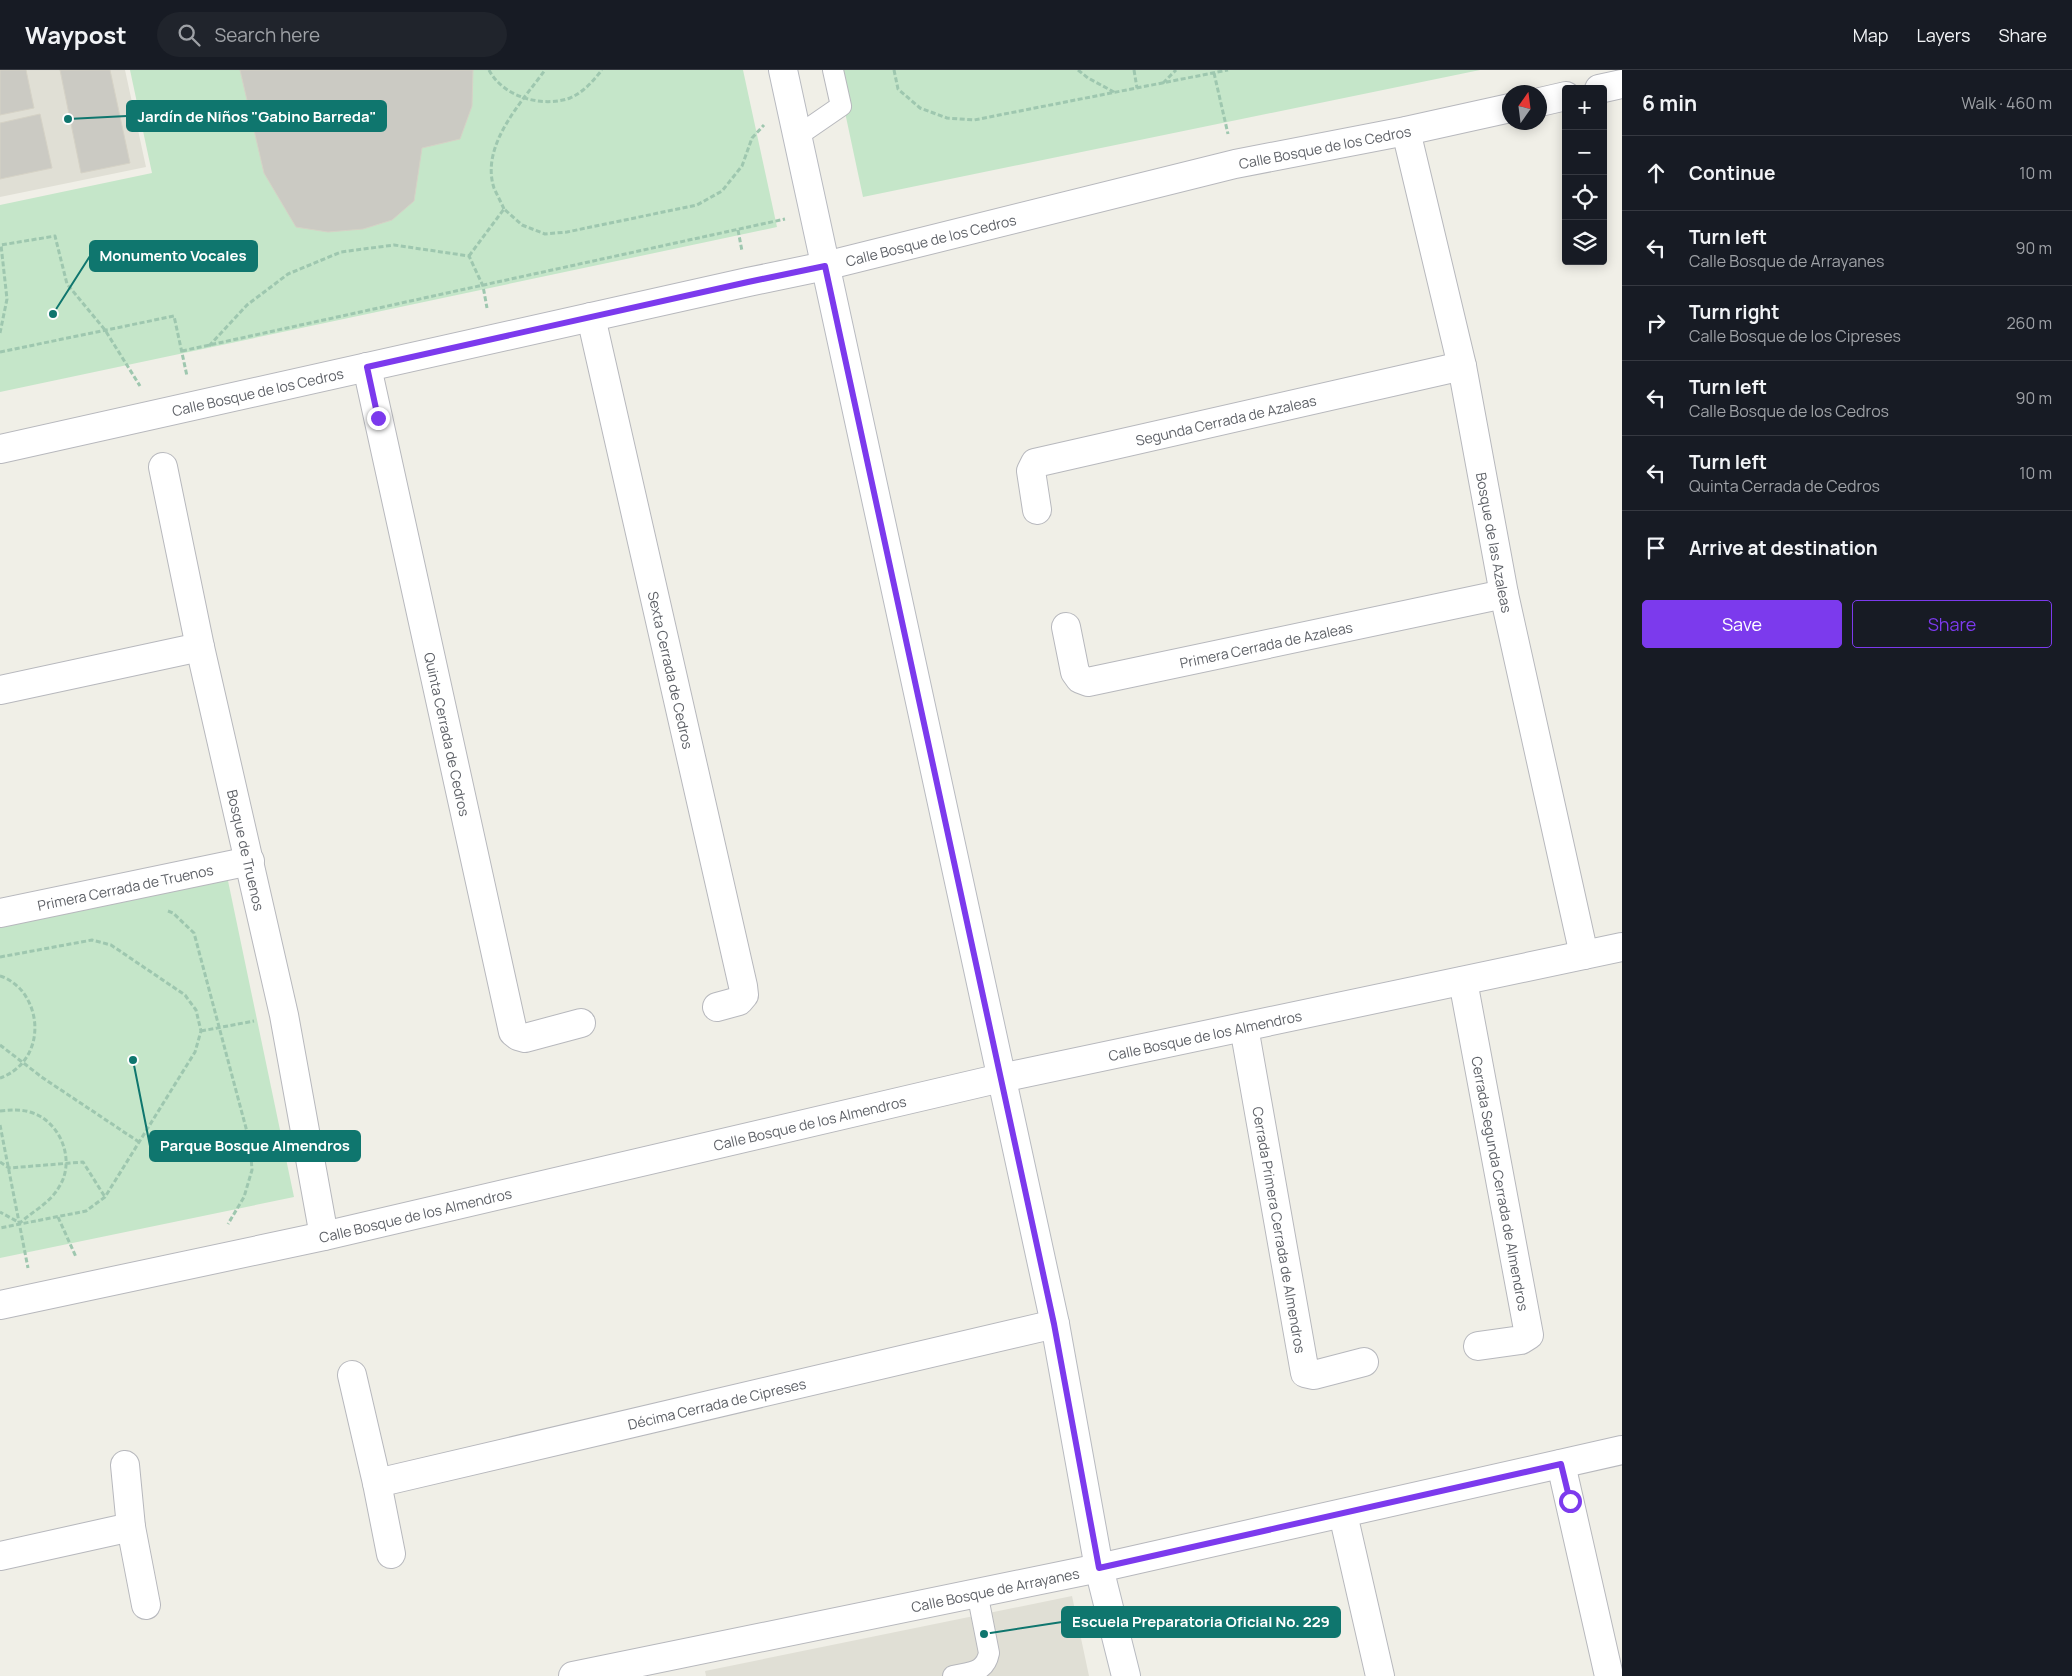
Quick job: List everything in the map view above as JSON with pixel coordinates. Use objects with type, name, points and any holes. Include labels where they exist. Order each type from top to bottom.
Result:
[{"type":"street","points":[[783,70],[1054,1324],[1099,1568],[1126,1676]]},
{"type":"street","points":[[1607,87],[1622,84]]},
{"type":"street","points":[[1547,100],[1562,97]]},
{"type":"street","name":"Calle Bosque de los Cedros","points":[[0,449],[825,266],[1235,164],[1406,131],[1502,110]]},
{"type":"street","name":"Bosque de las Azaleas","points":[[1406,131],[1462,366],[1504,594],[1584,955]]},
{"type":"street","name":"Sexta Cerrada de Cedros","points":[[590,317],[743,986],[744,995],[739,1001],[717,1007]]},
{"type":"street","name":"Segunda Cerrada de Azaleas","points":[[1037,510],[1031,471],[1035,463],[1462,366]]},
{"type":"street","name":"Quinta Cerrada de Cedros","points":[[367,367],[513,1032],[525,1038],[581,1023]]},
{"type":"street","name":"Bosque de Truenos","points":[[163,467],[200,647],[284,1015],[324,1236]]},
{"type":"street","name":"Primera Cerrada de Azaleas","points":[[1066,628],[1075,672],[1080,679],[1088,682],[1504,594]]},
{"type":"street","points":[[0,690],[200,647]]},
{"type":"street","name":"Primera Cerrada de Truenos","points":[[0,913],[250,860]]},
{"type":"street","name":"Calle Bosque de los Almendros","points":[[0,1305],[324,1236],[1001,1078],[1622,947]]},
{"type":"street","name":"Cerrada Segunda Cerrada de Almendros","points":[[1463,981],[1529,1335],[1521,1340],[1478,1346]]},
{"type":"street","name":"Cerrada Primera Cerrada de Almendros","points":[[1244,1027],[1305,1373],[1314,1374],[1364,1362]]},
{"type":"street","name":"Décima Cerrada de Cipreses","points":[[378,1483],[1054,1324]]},
{"type":"street","points":[[352,1374],[378,1483],[391,1554]]},
{"type":"street","name":"Calle Bosque de Arrayanes","points":[[573,1676],[632,1669],[977,1592],[1099,1568],[1622,1450]]},
{"type":"street","points":[[1561,1464],[1609,1676]]},
{"type":"street","points":[[125,1465],[131,1527],[146,1605]]},
{"type":"street","points":[[1343,1514],[1380,1676]]},
{"type":"street","points":[[0,1556],[131,1527]]},
{"type":"lane","points":[[796,136],[841,106],[833,70]]},
{"type":"lane","points":[[953,1676],[980,1669],[987,1663],[989,1653],[977,1592]]},
{"type":"path","points":[[489,70],[492,76],[508,91],[524,98],[549,102],[571,98],[589,86],[602,70]]},
{"type":"path","points":[[545,70],[508,121],[497,144],[492,163],[494,187],[504,209],[522,225],[545,234],[567,232],[697,205],[722,191],[742,166],[752,138],[789,99]]},
{"type":"path","points":[[894,70],[898,89],[920,108],[947,118],[974,120],[1228,70]]},
{"type":"path","points":[[1078,70],[1088,78],[1115,93]]},
{"type":"path","points":[[1134,70],[1137,88]]},
{"type":"path","points":[[1162,83],[1176,70]]},
{"type":"path","points":[[1214,73],[1235,164]]},
{"type":"path","points":[[469,256],[504,209]]},
{"type":"path","points":[[182,352],[813,213]]},
{"type":"path","points":[[0,333],[7,299],[1,245],[55,236],[67,284],[105,330],[158,414]]},
{"type":"path","points":[[208,346],[247,305],[288,274],[340,252],[394,246],[469,256]]},
{"type":"path","points":[[469,256],[483,286],[492,339]]},
{"type":"path","points":[[0,352],[174,316],[192,406]]},
{"type":"path","points":[[166,910],[173,913],[194,933],[250,1143],[252,1170],[244,1197],[205,1261]]},
{"type":"path","points":[[0,957],[92,940],[111,945],[184,995],[196,1010],[201,1030],[195,1052],[105,1197],[86,1211],[0,1228]]},
{"type":"path","points":[[0,976],[18,986],[29,1000],[35,1016],[36,1034],[31,1050],[23,1062],[8,1075],[0,1078]]},
{"type":"path","points":[[201,1030],[284,1015]]},
{"type":"path","points":[[0,1045],[43,1078],[139,1142]]},
{"type":"path","points":[[0,1111],[14,1109],[32,1112],[48,1121],[59,1135],[66,1152],[66,1169],[60,1186],[50,1200],[35,1210],[20,1224]]},
{"type":"path","points":[[0,1125],[33,1298]]},
{"type":"path","points":[[0,1162],[9,1168],[83,1162],[105,1197]]},
{"type":"path","points":[[0,1212],[20,1224]]},
{"type":"path","points":[[58,1217],[63,1232],[91,1286]]},
{"type":"shaded area","points":[[0,70],[125,70],[146,167],[0,197]]},
{"type":"shaded area","points":[[1072,1596],[1089,1676],[706,1676],[705,1671]]},
{"type":"green space","points":[[130,70],[743,70],[777,227],[0,392],[0,205],[152,173]]},
{"type":"green space","points":[[836,70],[1480,70],[863,197]]},
{"type":"green space","points":[[227,876],[294,1197],[0,1258],[0,923]]},
{"type":"building","points":[[0,70],[26,70],[34,108],[0,115]]},
{"type":"building","points":[[60,70],[110,70],[130,163],[81,173]]},
{"type":"building","points":[[240,70],[473,70],[472,106],[460,139],[422,148],[414,201],[392,220],[363,229],[328,232],[296,227],[264,173]]},
{"type":"building","points":[[40,114],[52,168],[0,179],[0,123]]},
{"type":"place","name":"Jardín de Niños \"Gabino Barreda\"","points":[[68,119]]},
{"type":"place","name":"Monumento Vocales","points":[[53,314]]},
{"type":"place","name":"Parque Bosque Almendros","points":[[133,1060]]},
{"type":"place","name":"Escuela Preparatoria Oficial No. 229","points":[[984,1634]]},
{"type":"route","points":[[378,418],[367,367],[825,266],[1054,1324],[1099,1568],[1561,1464],[1570,1501]]}]
